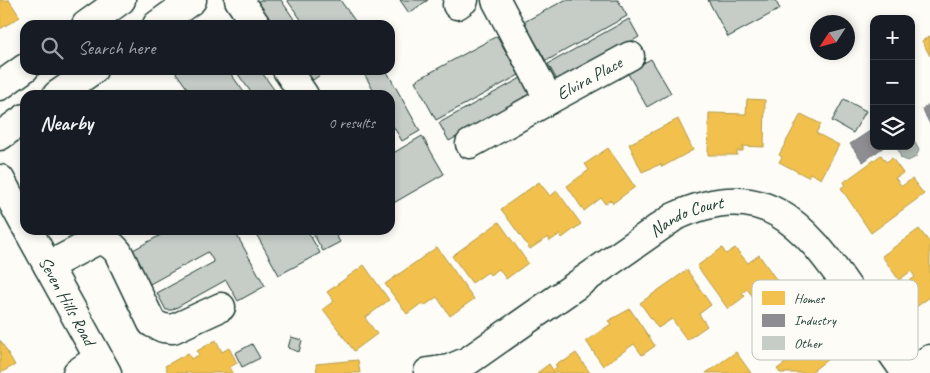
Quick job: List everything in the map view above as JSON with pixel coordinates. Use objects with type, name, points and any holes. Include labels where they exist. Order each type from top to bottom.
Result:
[{"type":"street","points":[[93,20],[121,0]]},
{"type":"street","points":[[164,20],[192,0]]},
{"type":"street","points":[[239,0],[253,20]]},
{"type":"street","name":"Elvira Place","points":[[496,0],[549,100]]},
{"type":"street","name":"Elvira Place","points":[[470,144],[630,56]]},
{"type":"street","points":[[0,86],[20,72]]},
{"type":"street","points":[[64,90],[86,75]]},
{"type":"street","points":[[290,75],[301,90]]},
{"type":"street","points":[[0,136],[20,122]]},
{"type":"street","points":[[0,179],[20,215]]},
{"type":"street","name":"Nando Court","points":[[428,372],[449,369],[468,361],[674,217],[710,203],[730,202],[767,208],[786,216],[803,230],[842,280]]},
{"type":"street","name":"Seven Hills Road","points":[[31,235],[48,266],[94,368]]},
{"type":"street","points":[[48,266],[96,241],[103,240],[118,252],[152,323],[163,328],[173,329],[222,307]]},
{"type":"street","points":[[909,373],[930,359]]},
{"type":"street","name":"Nando Court","points":[[897,360],[906,373]]},
{"type":"shaded area","points":[[915,143],[919,150],[916,157],[908,161],[901,158],[898,150],[915,150]]},
{"type":"building: Homes","points":[[0,0],[9,0],[20,17],[0,29]]},
{"type":"building: Homes","points":[[930,36],[930,56],[922,41]]},
{"type":"building: Homes","points":[[747,99],[765,100],[764,147],[743,146],[743,151],[737,151],[737,155],[708,155],[709,113],[746,114]]},
{"type":"building: Homes","points":[[801,114],[821,124],[816,133],[839,145],[821,179],[810,173],[808,177],[779,162],[782,157],[779,155]]},
{"type":"building: Homes","points":[[678,119],[693,150],[662,167],[661,164],[642,172],[629,144]]},
{"type":"building: Homes","points":[[608,148],[635,187],[613,203],[610,200],[605,204],[601,198],[584,211],[567,186],[589,170],[585,164]]},
{"type":"building: Homes","points":[[881,155],[886,162],[892,158],[903,173],[895,178],[902,186],[912,179],[924,194],[871,233],[841,188],[845,185],[844,182]]},
{"type":"building: Homes","points":[[539,182],[550,196],[557,191],[581,224],[562,238],[560,234],[550,241],[548,237],[530,249],[501,209]]},
{"type":"building: Homes","points":[[499,222],[528,263],[506,279],[499,269],[490,275],[488,272],[472,283],[452,256]]},
{"type":"building: Homes","points":[[919,229],[930,243],[930,297],[918,306],[918,280],[911,280],[915,277],[911,271],[899,280],[882,256]]},
{"type":"building: Homes","points":[[437,247],[474,299],[450,316],[437,297],[424,306],[422,303],[407,314],[385,284]]},
{"type":"building: Homes","points":[[722,248],[726,254],[735,248],[748,263],[759,255],[776,280],[752,280],[752,295],[747,289],[742,293],[745,296],[728,309],[697,266]]},
{"type":"building: Homes","points":[[364,265],[389,300],[365,318],[377,334],[354,351],[323,309],[334,301],[327,292]]},
{"type":"building: Homes","points":[[687,270],[711,305],[699,314],[707,326],[687,340],[672,319],[658,328],[640,303]]},
{"type":"building: Homes","points":[[630,309],[655,346],[642,355],[634,344],[603,366],[586,341],[611,324],[608,321]]},
{"type":"building: Homes","points":[[0,340],[15,365],[0,373]]},
{"type":"building: Homes","points":[[216,340],[222,352],[229,348],[237,363],[230,367],[233,373],[168,373],[165,366],[188,353],[191,359],[199,355],[197,351]]},
{"type":"building: Homes","points":[[736,352],[751,373],[706,373]]},
{"type":"building: Homes","points":[[576,353],[590,373],[537,373],[549,364],[553,370],[557,367],[555,365]]},
{"type":"building: Homes","points":[[358,360],[360,373],[317,373],[316,364]]},
{"type":"building: Homes","points":[[790,360],[827,360],[810,373],[780,373],[777,369]]},
{"type":"building: Industry","points":[[930,104],[930,124],[922,109]]},
{"type":"building: Industry","points":[[870,131],[870,150],[880,150],[863,162],[850,144]]},
{"type":"building: Other","points":[[260,0],[281,0],[295,20],[270,20],[257,2]]},
{"type":"building: Other","points":[[287,0],[340,0],[354,20],[301,20]]},
{"type":"building: Other","points":[[400,0],[428,0],[409,13]]},
{"type":"building: Other","points":[[565,0],[618,0],[627,16],[546,61],[524,22]]},
{"type":"building: Other","points":[[708,0],[775,0],[780,9],[728,37]]},
{"type":"building: Other","points":[[629,19],[639,37],[558,82],[548,64]]},
{"type":"building: Other","points":[[497,36],[519,75],[436,120],[415,81]]},
{"type":"building: Other","points":[[651,59],[671,93],[647,107],[627,72]]},
{"type":"building: Other","points":[[178,75],[232,75],[242,90],[188,90]]},
{"type":"building: Other","points":[[239,75],[264,75],[274,90],[249,90]]},
{"type":"building: Other","points":[[310,75],[320,75],[313,80]]},
{"type":"building: Other","points":[[365,75],[389,75],[420,131],[402,141],[395,129],[395,90],[373,90]]},
{"type":"building: Other","points":[[521,78],[530,96],[449,141],[439,123]]},
{"type":"building: Other","points":[[844,99],[866,111],[853,133],[832,121]]},
{"type":"building: Other","points":[[422,136],[444,174],[395,202],[395,152]]},
{"type":"building: Other","points":[[161,235],[237,235],[265,286],[238,301],[226,280],[172,310],[166,310],[157,293],[214,262],[208,252],[150,284],[131,251]]},
{"type":"building: Other","points":[[257,235],[310,235],[320,253],[279,275]]},
{"type":"building: Other","points":[[314,235],[336,235],[340,242],[323,251]]},
{"type":"building: Other","points":[[291,337],[302,340],[299,352],[288,348]]},
{"type":"building: Other","points":[[252,344],[260,358],[242,367],[235,353]]}]
